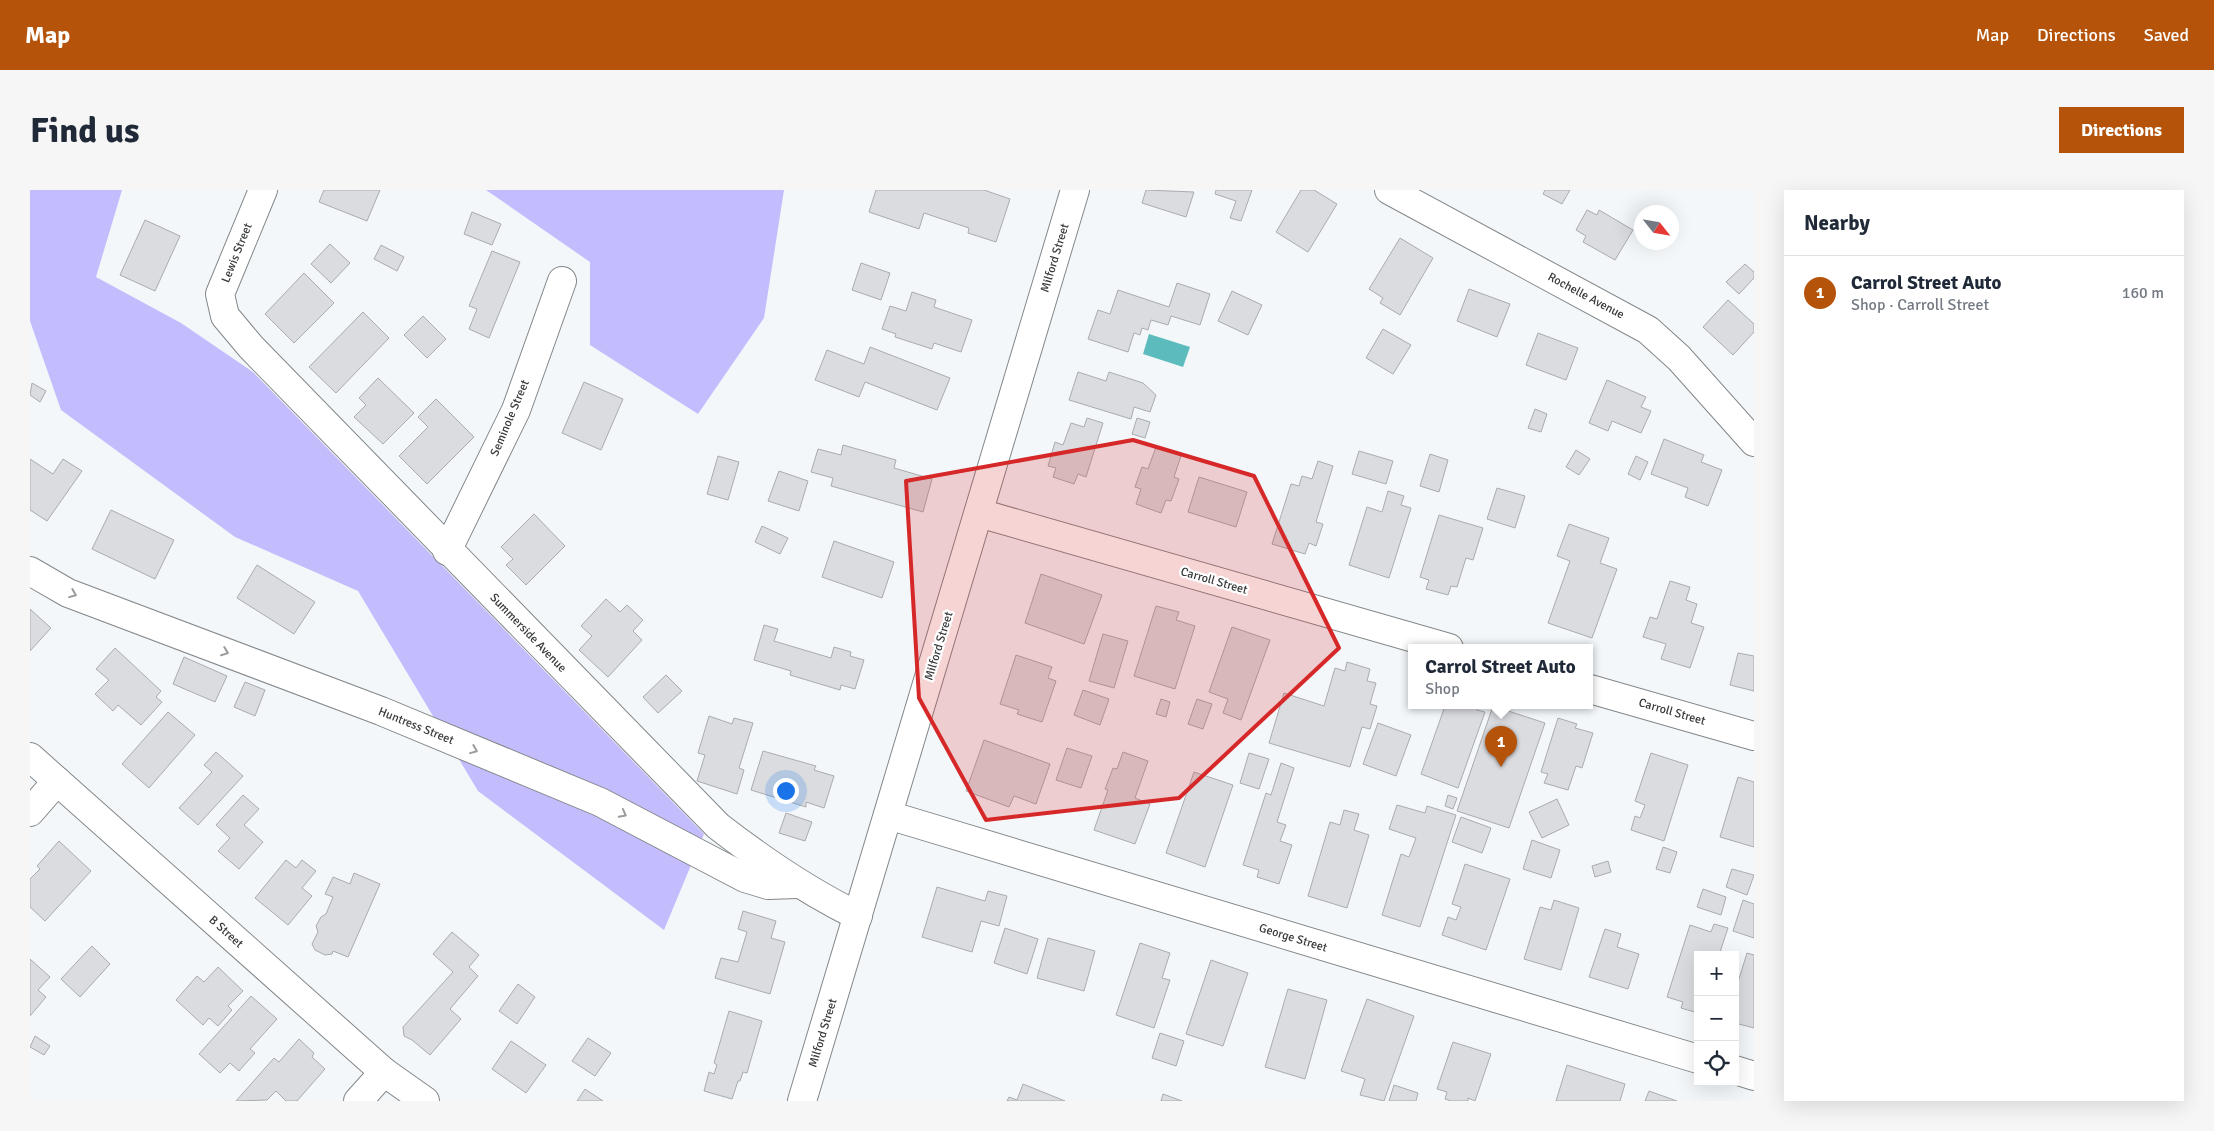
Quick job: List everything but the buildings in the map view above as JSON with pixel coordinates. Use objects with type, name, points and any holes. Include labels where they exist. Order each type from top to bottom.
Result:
[{"type":"street","name":"Lewis Street","points":[[225,316],[220,294],[263,190]]},
{"type":"street","name":"Milford Street","points":[[802,1101],[1075,190]]},
{"type":"street","name":"Rochelle Avenue","points":[[1388,190],[1648,330],[1678,358],[1754,442]]},
{"type":"street","name":"Seminole Street","points":[[447,551],[516,410],[562,281]]},
{"type":"street","name":"Summerside Avenue","points":[[225,316],[251,347],[447,551],[718,826],[760,859],[797,884],[858,916]]},
{"type":"street","name":"Carroll Street","points":[[979,513],[1435,644]]},
{"type":"street","name":"Huntress Street","points":[[30,572],[68,593],[381,711],[600,802],[745,878],[768,885],[797,884]]},
{"type":"street","name":"Carroll Street","points":[[1593,690],[1754,736]]},
{"type":"street","name":"B Street","points":[[30,757],[384,1072],[425,1101]]},
{"type":"street","points":[[30,812],[56,781]]},
{"type":"street","name":"George Street","points":[[888,815],[1694,1058]]},
{"type":"street","points":[[1739,1071],[1754,1076]]},
{"type":"street","points":[[358,1101],[384,1072]]},
{"type":"highlighted area","points":[[1133,440],[1254,476],[1339,648],[1179,798],[986,820],[919,698],[906,481]]},
{"type":"shaded area","points":[[30,190],[122,190],[96,277],[181,323],[253,372],[704,834],[664,930],[478,791],[358,591],[235,537],[61,410],[30,321]]},
{"type":"shaded area","points":[[486,190],[784,190],[764,318],[698,414],[590,345],[590,262]]},
{"type":"water","points":[[1149,334],[1190,347],[1183,367],[1143,354]]},
{"type":"place","name":"Carrol Street Auto","points":[[1501,767]]}]
